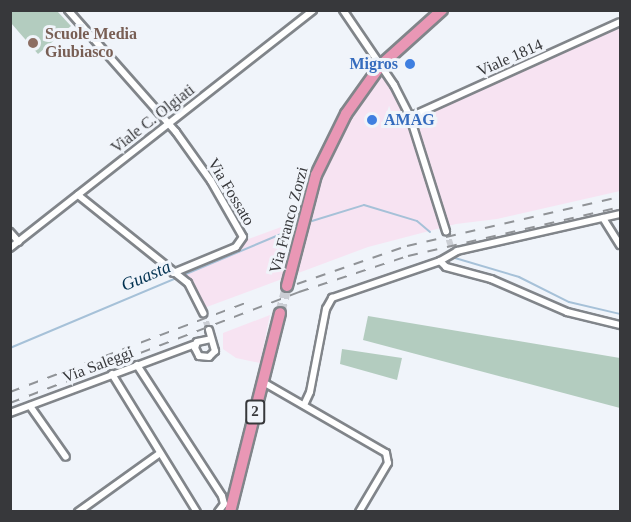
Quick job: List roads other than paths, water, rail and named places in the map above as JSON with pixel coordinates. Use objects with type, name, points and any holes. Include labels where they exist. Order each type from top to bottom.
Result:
[{"type":"main road","name":"Via Franco Zorzi","points":[[287,286],[321,161],[346,114],[381,65],[442,10]]},
{"type":"main road","name":"2","points":[[230,512],[280,313]]},
{"type":"street","points":[[68,10],[168,124]]},
{"type":"street","name":"Viale C. Olgiati","points":[[10,248],[313,10]]},
{"type":"street","points":[[344,10],[381,65],[410,117],[446,231]]},
{"type":"street","name":"Viale 1814","points":[[410,117],[621,22]]},
{"type":"street","name":"Via Fossato","points":[[168,124],[211,181],[243,242],[175,274]]},
{"type":"street","points":[[78,195],[188,283],[203,313]]},
{"type":"street","points":[[304,405],[310,392],[326,309],[337,295],[440,261],[453,252],[621,214]]},
{"type":"street","points":[[603,218],[621,245]]},
{"type":"street","points":[[10,232],[18,242]]},
{"type":"street","points":[[440,261],[446,267],[491,279],[567,312],[621,325]]},
{"type":"street","points":[[196,344],[200,356],[209,357],[216,347],[209,330]]},
{"type":"street","name":"Via Saleggi","points":[[10,413],[196,344],[202,338],[211,339]]},
{"type":"street","points":[[137,365],[222,496],[224,504],[218,512]]},
{"type":"street","points":[[112,374],[197,512]]},
{"type":"street","points":[[263,382],[388,456],[388,463],[359,512]]},
{"type":"street","points":[[30,406],[66,458]]},
{"type":"street","points":[[78,512],[160,453]]},
{"type":"waterway","points":[[312,221],[364,205],[417,221],[430,232]]},
{"type":"waterway","name":"Guasta","points":[[10,348],[293,229]]},
{"type":"waterway","name":"Guasta","points":[[455,258],[519,277],[569,302],[620,314]]},
{"type":"tunnel","points":[[446,231],[452,250]]},
{"type":"tunnel","points":[[280,313],[287,286]]},
{"type":"tunnel","points":[[203,313],[209,330]]},
{"type":"railway","points":[[297,284],[407,246],[620,197]]},
{"type":"railway","points":[[10,403],[299,292],[408,256],[620,207]]},
{"type":"railway","points":[[10,392],[246,303]]},
{"type":"place","name":"Scuole Media Giubiasco","points":[[33,43]]},
{"type":"place","name":"Migros","points":[[410,64]]},
{"type":"place","name":"AMAG","points":[[372,120]]}]
